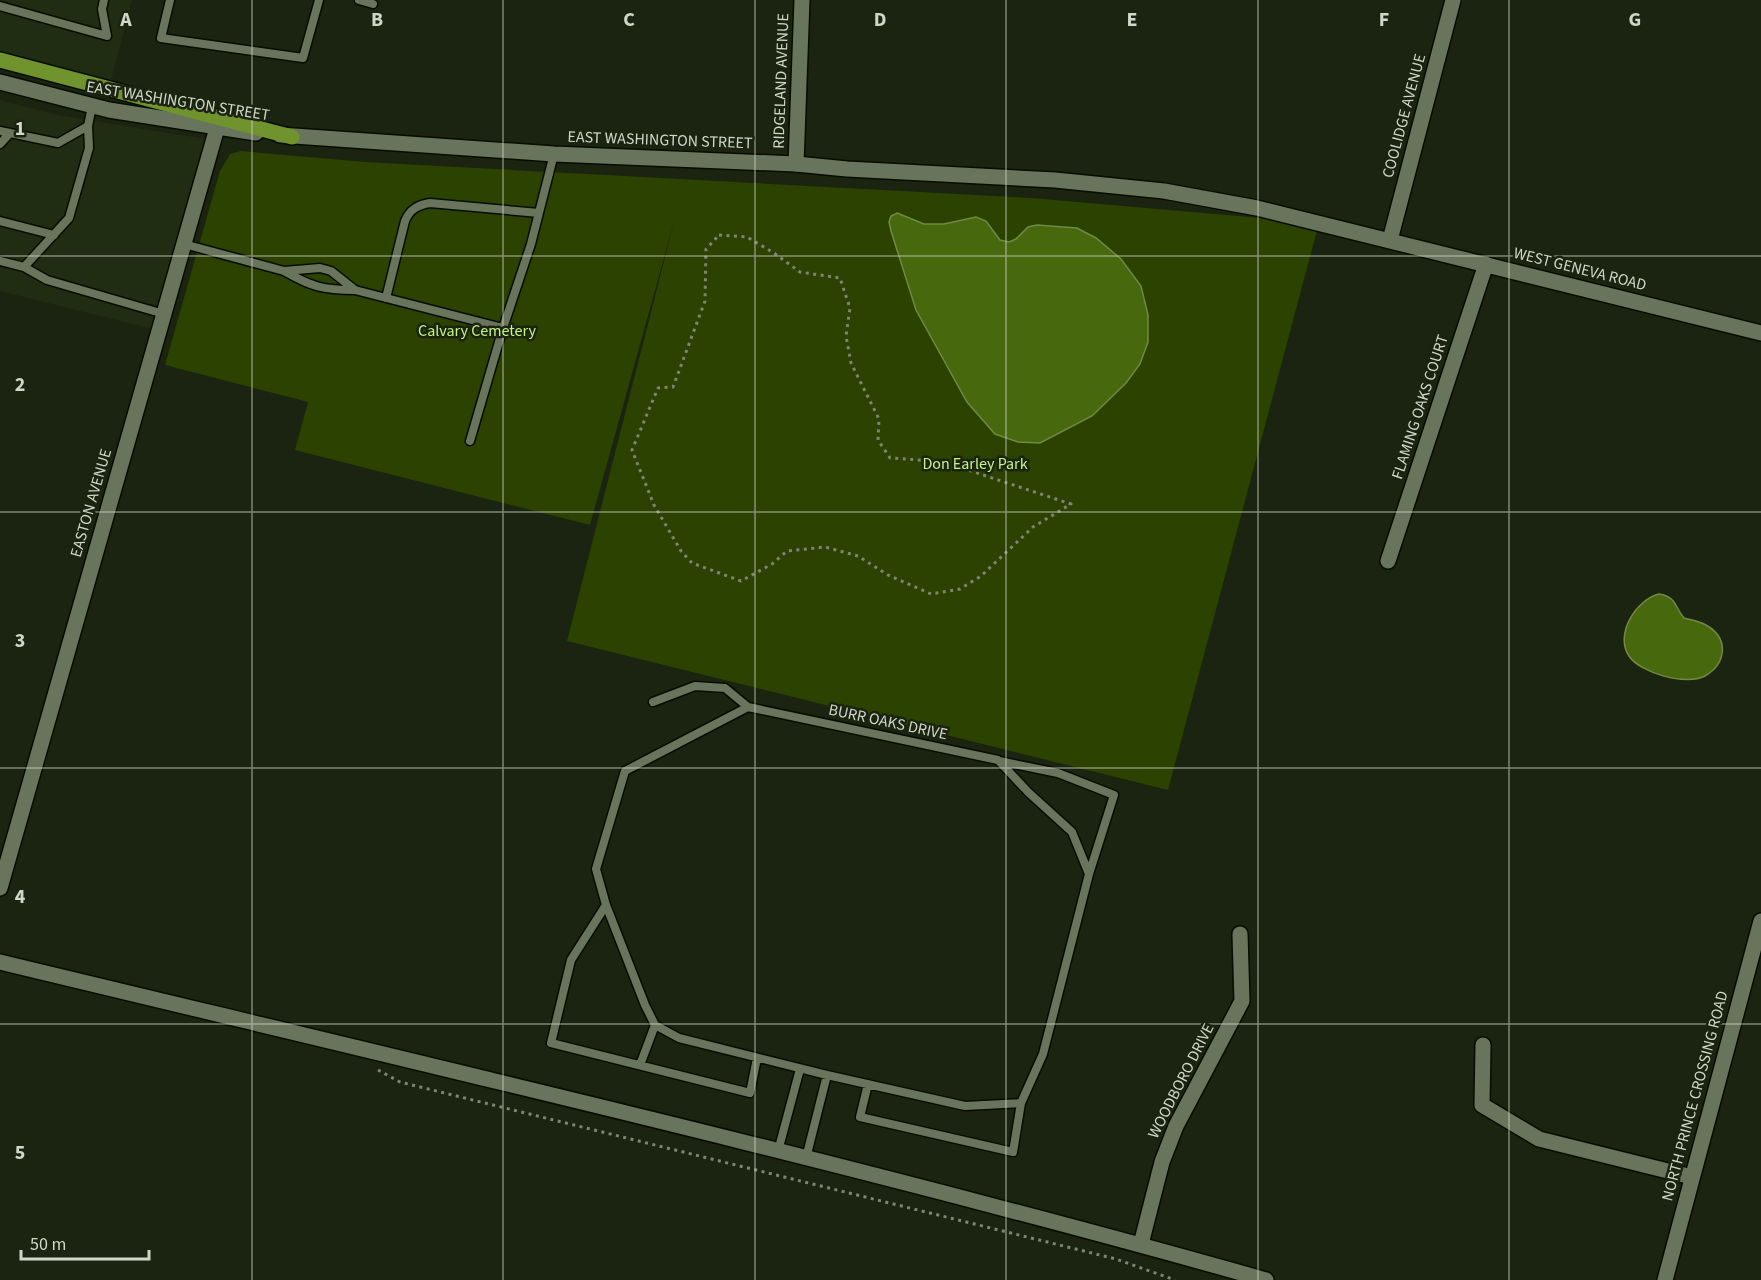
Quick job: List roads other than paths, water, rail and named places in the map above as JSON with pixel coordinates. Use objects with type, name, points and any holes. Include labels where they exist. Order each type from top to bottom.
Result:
[{"type":"main road","points":[[0,60],[292,137]]},
{"type":"street","name":"RIDGELAND AVENUE","points":[[796,164],[802,0]]},
{"type":"street","name":"COOLIDGE AVENUE","points":[[1390,240],[1453,0]]},
{"type":"street","name":"EAST WASHINGTON STREET","points":[[0,82],[92,106],[217,128],[292,137],[554,154],[796,164],[847,169],[1055,180],[1164,191],[1239,204],[1390,240]]},
{"type":"street","name":"EASTON AVENUE","points":[[0,888],[217,128]]},
{"type":"street","name":"WEST GENEVA ROAD","points":[[1390,240],[1761,333]]},
{"type":"street","name":"FLAMING OAKS COURT","points":[[1388,561],[1486,264]]},
{"type":"street","name":"NORTH PRINCE CROSSING ROAD","points":[[1665,1280],[1761,921]]},
{"type":"street","name":"WOODBORO DRIVE","points":[[1141,1245],[1162,1162],[1176,1126],[1242,1001],[1240,934]]},
{"type":"street","points":[[0,962],[806,1158],[1266,1280]]},
{"type":"street","points":[[1484,1045],[1482,1105],[1539,1139],[1692,1177]]},
{"type":"lane","points":[[0,6],[106,36],[102,9],[104,0]]},
{"type":"lane","points":[[170,0],[161,38],[303,58],[319,0]]},
{"type":"lane","points":[[359,0],[373,4]]},
{"type":"lane","points":[[24,267],[69,218],[89,148],[88,126],[92,106]]},
{"type":"lane","points":[[0,131],[58,143],[88,126]]},
{"type":"lane","points":[[0,144],[10,133]]},
{"type":"lane","points":[[470,441],[503,328],[531,244],[554,154]]},
{"type":"lane","points":[[386,298],[405,221],[413,209],[430,203],[539,213]]},
{"type":"lane","points":[[0,221],[54,235]]},
{"type":"lane","points":[[184,244],[284,271],[303,282],[323,289],[355,290],[503,328]]},
{"type":"lane","points":[[0,261],[24,267],[47,280],[164,314]]},
{"type":"lane","points":[[284,271],[320,268],[331,271],[355,290]]},
{"type":"lane","points":[[652,702],[695,686],[725,688],[748,708],[625,771],[596,869],[606,905],[655,1025],[679,1038],[800,1069],[965,1106],[1021,1103]]},
{"type":"lane","name":"BURR OAKS DRIVE","points":[[748,708],[1058,773],[1114,795],[1089,874]]},
{"type":"lane","points":[[868,1084],[860,1116],[1013,1152],[1021,1103],[1042,1054],[1089,874],[1072,832],[1028,792],[998,760]]},
{"type":"lane","points":[[606,905],[571,960],[551,1043],[750,1093],[757,1058]]},
{"type":"lane","points":[[640,1065],[655,1025]]},
{"type":"lane","points":[[778,1151],[800,1069]]},
{"type":"lane","points":[[806,1158],[827,1075]]},
{"type":"park label","name":"Calvary Cemetery","points":[[477,331]]},
{"type":"park label","name":"Don Earley Park","points":[[975,464]]}]
